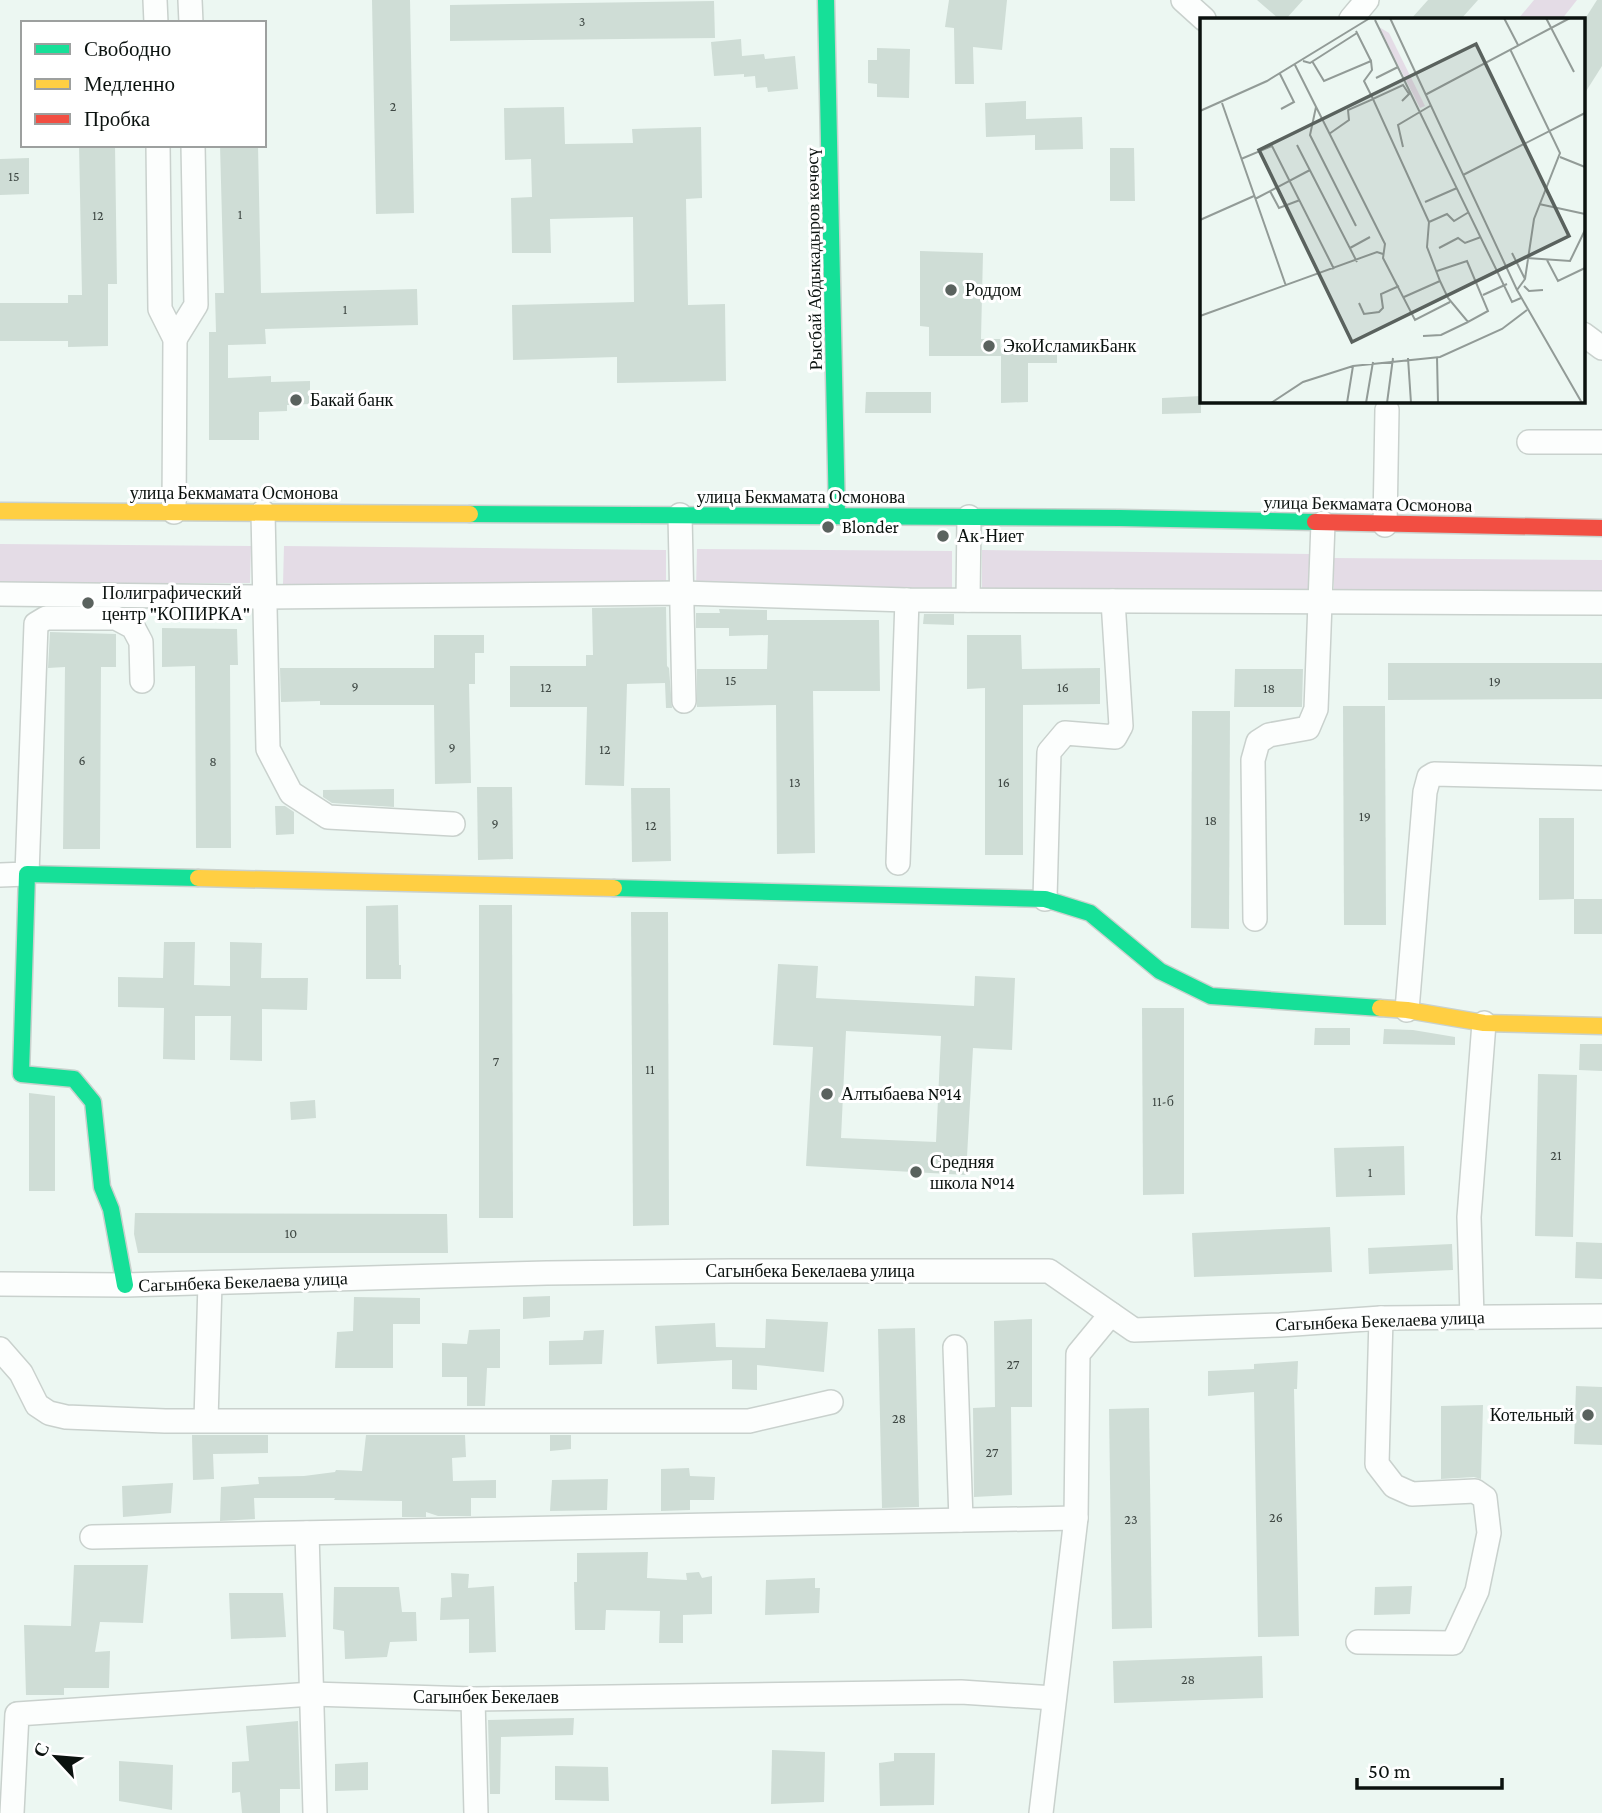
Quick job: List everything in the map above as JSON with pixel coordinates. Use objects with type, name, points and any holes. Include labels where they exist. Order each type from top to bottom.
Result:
[{"type":"main road","name":"Рысбай Абдыкадыров көчөсү","points":[[826,0],[837,516]]},
{"type":"main road","name":"улица Бекмамата Осмонова","points":[[0,511],[970,517],[1602,528]]},
{"type":"main road","points":[[125,1285],[111,1209],[102,1187],[93,1102],[74,1079],[21,1074],[27,874],[1045,899],[1090,913],[1160,971],[1211,996],[1406,1010],[1484,1023],[1602,1026]]},
{"type":"street","points":[[155,0],[156,21]]},
{"type":"street","points":[[190,0],[191,21]]},
{"type":"street","points":[[1184,0],[1203,18]]},
{"type":"street","points":[[1353,18],[1367,0]]},
{"type":"street","points":[[158,147],[160,309],[174,340],[174,512]]},
{"type":"street","points":[[174,340],[196,305],[193,147]]},
{"type":"street","points":[[1584,335],[1602,348]]},
{"type":"street","points":[[1385,524],[1387,410]]},
{"type":"street","points":[[1530,442],[1602,442]]},
{"type":"street","points":[[263,512],[268,749],[291,793],[328,817],[453,824]]},
{"type":"street","points":[[680,515],[684,701]]},
{"type":"street","points":[[968,600],[970,517]]},
{"type":"street","points":[[1255,919],[1253,760],[1258,742],[1269,735],[1308,728],[1316,709],[1323,523]]},
{"type":"street","points":[[0,594],[264,597],[682,593],[907,600],[1602,603]]},
{"type":"street","points":[[898,863],[907,600]]},
{"type":"street","points":[[1045,899],[1049,752],[1065,733],[1115,737],[1121,726],[1113,601]]},
{"type":"street","points":[[0,875],[27,874],[36,624],[46,618],[116,618],[133,627],[141,642],[142,681]]},
{"type":"street","points":[[1406,1010],[1425,792],[1430,777],[1434,774],[1507,778],[1602,778]]},
{"type":"street","points":[[1472,1317],[1469,1217],[1484,1023]]},
{"type":"street","name":"Сагынбека Бекелаева улица","points":[[0,1284],[125,1285],[547,1273],[1049,1271],[1134,1329],[1280,1325],[1381,1318],[1602,1316]]},
{"type":"street","points":[[206,1420],[210,1283]]},
{"type":"street","points":[[1041,1813],[1076,1518],[1078,1354],[1111,1314]]},
{"type":"street","points":[[1358,1642],[1453,1643],[1477,1591],[1489,1533],[1485,1498],[1475,1491],[1412,1494],[1394,1486],[1377,1464],[1381,1318]]},
{"type":"street","points":[[955,1347],[961,1520]]},
{"type":"street","points":[[0,1349],[21,1373],[37,1405],[50,1413],[89,1418],[166,1421],[748,1421],[831,1402]]},
{"type":"street","points":[[92,1537],[1076,1518]]},
{"type":"street","points":[[307,1533],[315,1813]]},
{"type":"street","name":"Сагынбек Бекелаев","points":[[12,1813],[17,1714],[312,1694],[473,1699],[961,1692],[1054,1699]]},
{"type":"street","points":[[473,1699],[476,1813]]},
{"type":"shaded area","points":[[1534,0],[1577,0],[1563,18],[1519,18]]},
{"type":"shaded area","points":[[0,544],[251,546],[250,583],[0,583]]},
{"type":"shaded area","points":[[284,546],[666,550],[666,588],[283,584]]},
{"type":"shaded area","points":[[697,549],[952,551],[952,589],[696,587]]},
{"type":"shaded area","points":[[982,550],[1310,554],[1310,592],[982,588]]},
{"type":"shaded area","points":[[1334,558],[1602,560],[1602,593],[1334,590]]},
{"type":"building","points":[[372,0],[410,0],[414,213],[376,214]]},
{"type":"building","points":[[949,0],[1007,0],[1002,50],[973,47],[974,84],[955,84],[954,28],[945,27]]},
{"type":"building","points":[[1257,0],[1303,0],[1287,18],[1278,18]]},
{"type":"building","points":[[1428,0],[1478,0],[1462,18],[1412,18]]},
{"type":"building","points":[[1597,0],[1602,0],[1602,66],[1584,94],[1584,20]]},
{"type":"building","points":[[714,1],[715,38],[450,41],[450,5]]},
{"type":"building","points":[[741,39],[742,56],[764,54],[765,59],[795,56],[798,89],[768,92],[767,87],[756,88],[755,76],[714,76],[711,42]]},
{"type":"building","points":[[877,48],[910,49],[909,98],[877,97],[877,84],[868,83],[868,60],[877,60]]},
{"type":"building","points":[[1026,101],[1026,119],[1082,117],[1083,149],[1035,150],[1035,135],[986,137],[985,103]]},
{"type":"building","points":[[564,107],[565,144],[633,143],[632,129],[701,127],[702,198],[686,199],[688,305],[725,304],[726,381],[617,383],[617,357],[513,360],[512,305],[634,302],[633,217],[550,219],[551,253],[512,253],[511,198],[532,197],[531,159],[505,160],[504,108]]},
{"type":"building","points":[[79,147],[115,147],[117,284],[108,284],[108,346],[68,347],[68,341],[0,341],[0,303],[68,303],[68,295],[82,295]]},
{"type":"building","points":[[220,147],[258,147],[261,293],[417,289],[418,325],[265,329],[266,344],[228,345],[228,378],[271,376],[271,382],[310,381],[310,404],[287,405],[287,411],[259,412],[259,440],[209,440],[209,332],[216,332],[215,293],[224,293]]},
{"type":"building","points":[[1110,148],[1134,148],[1135,201],[1110,201]]},
{"type":"building","points":[[29,158],[29,194],[0,195],[0,159]]},
{"type":"building","points":[[920,251],[983,253],[981,339],[1000,339],[1001,354],[1001,346],[1057,346],[1057,363],[1028,363],[1028,402],[1001,403],[1001,356],[929,356],[929,327],[920,326]]},
{"type":"building","points":[[866,392],[931,392],[931,413],[865,413]]},
{"type":"building","points":[[1200,396],[1201,413],[1162,414],[1162,398]]},
{"type":"building","points":[[666,607],[667,666],[672,708],[666,708],[665,683],[627,684],[624,786],[585,785],[587,707],[510,707],[510,666],[586,666],[586,655],[593,655],[592,608]]},
{"type":"building","points":[[719,609],[767,610],[767,620],[879,620],[880,691],[813,691],[815,853],[777,854],[776,705],[697,707],[697,669],[767,669],[768,635],[729,636],[729,628],[696,628],[696,613],[720,613]]},
{"type":"building","points":[[924,614],[954,614],[954,625],[923,624]]},
{"type":"building","points":[[162,628],[237,629],[238,665],[230,665],[231,848],[196,848],[195,666],[162,667]]},
{"type":"building","points":[[50,632],[116,634],[116,667],[101,667],[100,849],[63,849],[65,667],[48,668]]},
{"type":"building","points":[[434,635],[484,635],[484,653],[475,653],[475,684],[469,684],[471,783],[435,784],[434,705],[320,705],[320,701],[281,702],[280,668],[434,668]]},
{"type":"building","points":[[967,635],[1021,635],[1022,669],[1100,668],[1100,704],[1023,705],[1023,855],[985,855],[985,688],[967,689]]},
{"type":"building","points":[[1388,663],[1602,663],[1602,699],[1388,700]]},
{"type":"building","points":[[1235,669],[1303,669],[1302,707],[1234,707]]},
{"type":"building","points":[[1343,706],[1385,706],[1386,925],[1344,925]]},
{"type":"building","points":[[1192,711],[1230,711],[1229,929],[1191,928]]},
{"type":"building","points":[[477,787],[512,787],[513,859],[478,860]]},
{"type":"building","points":[[631,788],[670,788],[671,861],[632,862]]},
{"type":"building","points":[[394,789],[394,807],[332,803],[323,797],[323,790]]},
{"type":"building","points":[[275,806],[285,806],[294,812],[294,834],[276,835]]},
{"type":"building","points":[[1539,818],[1574,818],[1574,899],[1539,900]]},
{"type":"building","points":[[1574,899],[1602,899],[1602,934],[1574,934]]},
{"type":"building","points":[[398,905],[401,979],[366,979],[366,906]]},
{"type":"building","points":[[479,905],[512,905],[513,1218],[479,1218]]},
{"type":"building","points":[[631,912],[668,912],[669,1225],[633,1226]]},
{"type":"building","points":[[164,942],[195,942],[194,985],[230,986],[230,942],[262,943],[261,978],[308,978],[307,1010],[262,1009],[262,1061],[230,1060],[231,1016],[195,1016],[195,1060],[163,1059],[164,1008],[118,1007],[118,977],[163,978]]},
{"type":"building","name":"Алтыбаева №14","points":[[778,964],[818,966],[816,998],[974,1006],[975,976],[1015,978],[1012,1050],[973,1048],[966,1175],[806,1166],[813,1047],[773,1045]],"holes":[[[846,1031],[941,1036],[936,1142],[841,1138]]]},
{"type":"building","points":[[1142,1008],[1184,1008],[1184,1194],[1143,1195]]},
{"type":"building","points":[[1315,1028],[1350,1028],[1350,1045],[1314,1045]]},
{"type":"building","points":[[1384,1029],[1413,1030],[1455,1037],[1455,1045],[1383,1044]]},
{"type":"building","points":[[1580,1044],[1602,1044],[1602,1071],[1579,1070]]},
{"type":"building","points":[[1538,1074],[1577,1075],[1573,1237],[1535,1236]]},
{"type":"building","points":[[29,1093],[55,1096],[55,1191],[29,1191]]},
{"type":"building","points":[[315,1100],[316,1118],[291,1120],[290,1102]]},
{"type":"building","points":[[1404,1146],[1405,1195],[1336,1197],[1334,1148]]},
{"type":"building","points":[[135,1213],[447,1214],[448,1253],[138,1253],[134,1234]]},
{"type":"building","points":[[1330,1227],[1332,1272],[1194,1277],[1192,1233]]},
{"type":"building","points":[[1576,1242],[1602,1243],[1602,1279],[1575,1278]]},
{"type":"building","points":[[1452,1244],[1453,1270],[1369,1274],[1368,1248]]},
{"type":"building","points":[[550,1296],[550,1317],[523,1319],[523,1297]]},
{"type":"building","points":[[354,1297],[420,1298],[420,1324],[393,1324],[393,1368],[335,1368],[337,1332],[353,1331]]},
{"type":"building","points":[[766,1319],[828,1322],[824,1372],[757,1365],[757,1390],[732,1389],[732,1360],[657,1364],[655,1326],[715,1323],[716,1347],[765,1348]]},
{"type":"building","points":[[1032,1319],[1032,1407],[1011,1407],[1012,1495],[974,1497],[973,1408],[995,1407],[994,1321]]},
{"type":"building","points":[[915,1328],[919,1507],[882,1508],[878,1329]]},
{"type":"building","points":[[500,1329],[500,1368],[487,1368],[485,1406],[467,1406],[467,1377],[442,1377],[442,1343],[467,1344],[469,1330]]},
{"type":"building","points":[[604,1330],[602,1364],[549,1365],[549,1341],[583,1340],[584,1331]]},
{"type":"building","points":[[1298,1361],[1297,1389],[1294,1389],[1299,1636],[1258,1637],[1254,1392],[1208,1396],[1208,1371],[1254,1369],[1254,1364]]},
{"type":"building","name":"Котельный","points":[[1576,1386],[1602,1387],[1602,1445],[1574,1444]]},
{"type":"building","points":[[1483,1405],[1481,1479],[1441,1479],[1441,1406]]},
{"type":"building","points":[[1149,1408],[1152,1628],[1112,1629],[1109,1409]]},
{"type":"building","points":[[192,1435],[268,1435],[268,1453],[213,1454],[214,1479],[193,1480]]},
{"type":"building","points":[[366,1435],[465,1435],[466,1457],[452,1458],[453,1481],[496,1480],[496,1498],[471,1498],[471,1516],[438,1516],[426,1512],[426,1517],[402,1517],[402,1501],[254,1498],[255,1519],[220,1521],[221,1487],[259,1484],[258,1477],[304,1476],[336,1470],[362,1471]]},
{"type":"building","points":[[550,1435],[571,1435],[571,1449],[550,1451]]},
{"type":"building","points":[[689,1468],[690,1476],[715,1477],[714,1500],[690,1500],[690,1510],[661,1511],[661,1469]]},
{"type":"building","points":[[608,1479],[607,1510],[550,1511],[552,1480]]},
{"type":"building","points":[[173,1483],[171,1513],[123,1517],[122,1486]]},
{"type":"building","points":[[648,1552],[647,1578],[687,1580],[686,1573],[699,1572],[702,1578],[712,1576],[712,1614],[683,1615],[683,1643],[659,1643],[660,1611],[606,1610],[605,1630],[575,1630],[574,1582],[577,1582],[577,1553]]},
{"type":"building","points":[[74,1565],[148,1565],[143,1623],[100,1622],[95,1652],[110,1651],[109,1688],[64,1688],[64,1695],[26,1695],[24,1625],[71,1626]]},
{"type":"building","points":[[451,1573],[469,1574],[468,1588],[494,1586],[496,1652],[469,1653],[469,1619],[440,1620],[441,1598],[452,1597]]},
{"type":"building","points":[[815,1578],[815,1588],[820,1588],[819,1613],[765,1615],[766,1580]]},
{"type":"building","points":[[1412,1586],[1410,1614],[1374,1615],[1375,1587]]},
{"type":"building","points":[[334,1587],[399,1587],[402,1612],[416,1612],[417,1641],[390,1642],[387,1657],[345,1659],[344,1631],[333,1629]]},
{"type":"building","points":[[229,1593],[283,1593],[286,1637],[231,1639]]},
{"type":"building","points":[[1262,1656],[1263,1698],[1114,1703],[1113,1661]]},
{"type":"building","points":[[574,1718],[573,1735],[501,1737],[500,1794],[490,1794],[488,1720]]},
{"type":"building","points":[[298,1721],[300,1789],[280,1789],[280,1813],[242,1813],[240,1792],[232,1793],[232,1762],[249,1761],[246,1726]]},
{"type":"building","points":[[772,1750],[825,1752],[824,1802],[771,1804]]},
{"type":"building","points":[[894,1753],[935,1753],[934,1805],[880,1806],[879,1763],[894,1761]]},
{"type":"building","points":[[119,1761],[173,1765],[172,1810],[119,1801]]},
{"type":"building","points":[[368,1762],[368,1790],[335,1791],[335,1764]]},
{"type":"building","points":[[555,1766],[608,1767],[609,1801],[555,1800]]},
{"type":"traffic: fast","points":[[826,0],[837,516]]},
{"type":"traffic: fast","points":[[470,514],[1120,518],[1315,522]]},
{"type":"traffic: fast","points":[[125,1285],[111,1209],[102,1187],[93,1102],[74,1079],[21,1074],[27,874],[198,878]]},
{"type":"traffic: fast","points":[[614,888],[1045,899],[1090,913],[1160,971],[1211,996],[1380,1008]]},
{"type":"traffic: slow","points":[[0,511],[470,514]]},
{"type":"traffic: slow","points":[[198,878],[614,888]]},
{"type":"traffic: slow","points":[[1380,1008],[1484,1023],[1602,1026]]},
{"type":"traffic: jam","points":[[1315,522],[1602,528]]},
{"type":"place","name":"Роддом","points":[[951,290]]},
{"type":"place","name":"ЭкоИсламикБанк","points":[[989,346]]},
{"type":"place","name":"Бакай банк","points":[[296,400]]},
{"type":"place","name":"Blonder","points":[[828,527]]},
{"type":"place","name":"Ак-Ниет","points":[[943,536]]},
{"type":"place","name":"Полиграфический центр \"КОПИРКА\"","points":[[88,603]]},
{"type":"place","name":"Алтыбаева №14","points":[[827,1094]]},
{"type":"place","name":"Средняя школа №14","points":[[916,1172]]},
{"type":"place","name":"Котельный","points":[[1588,1415]]}]
